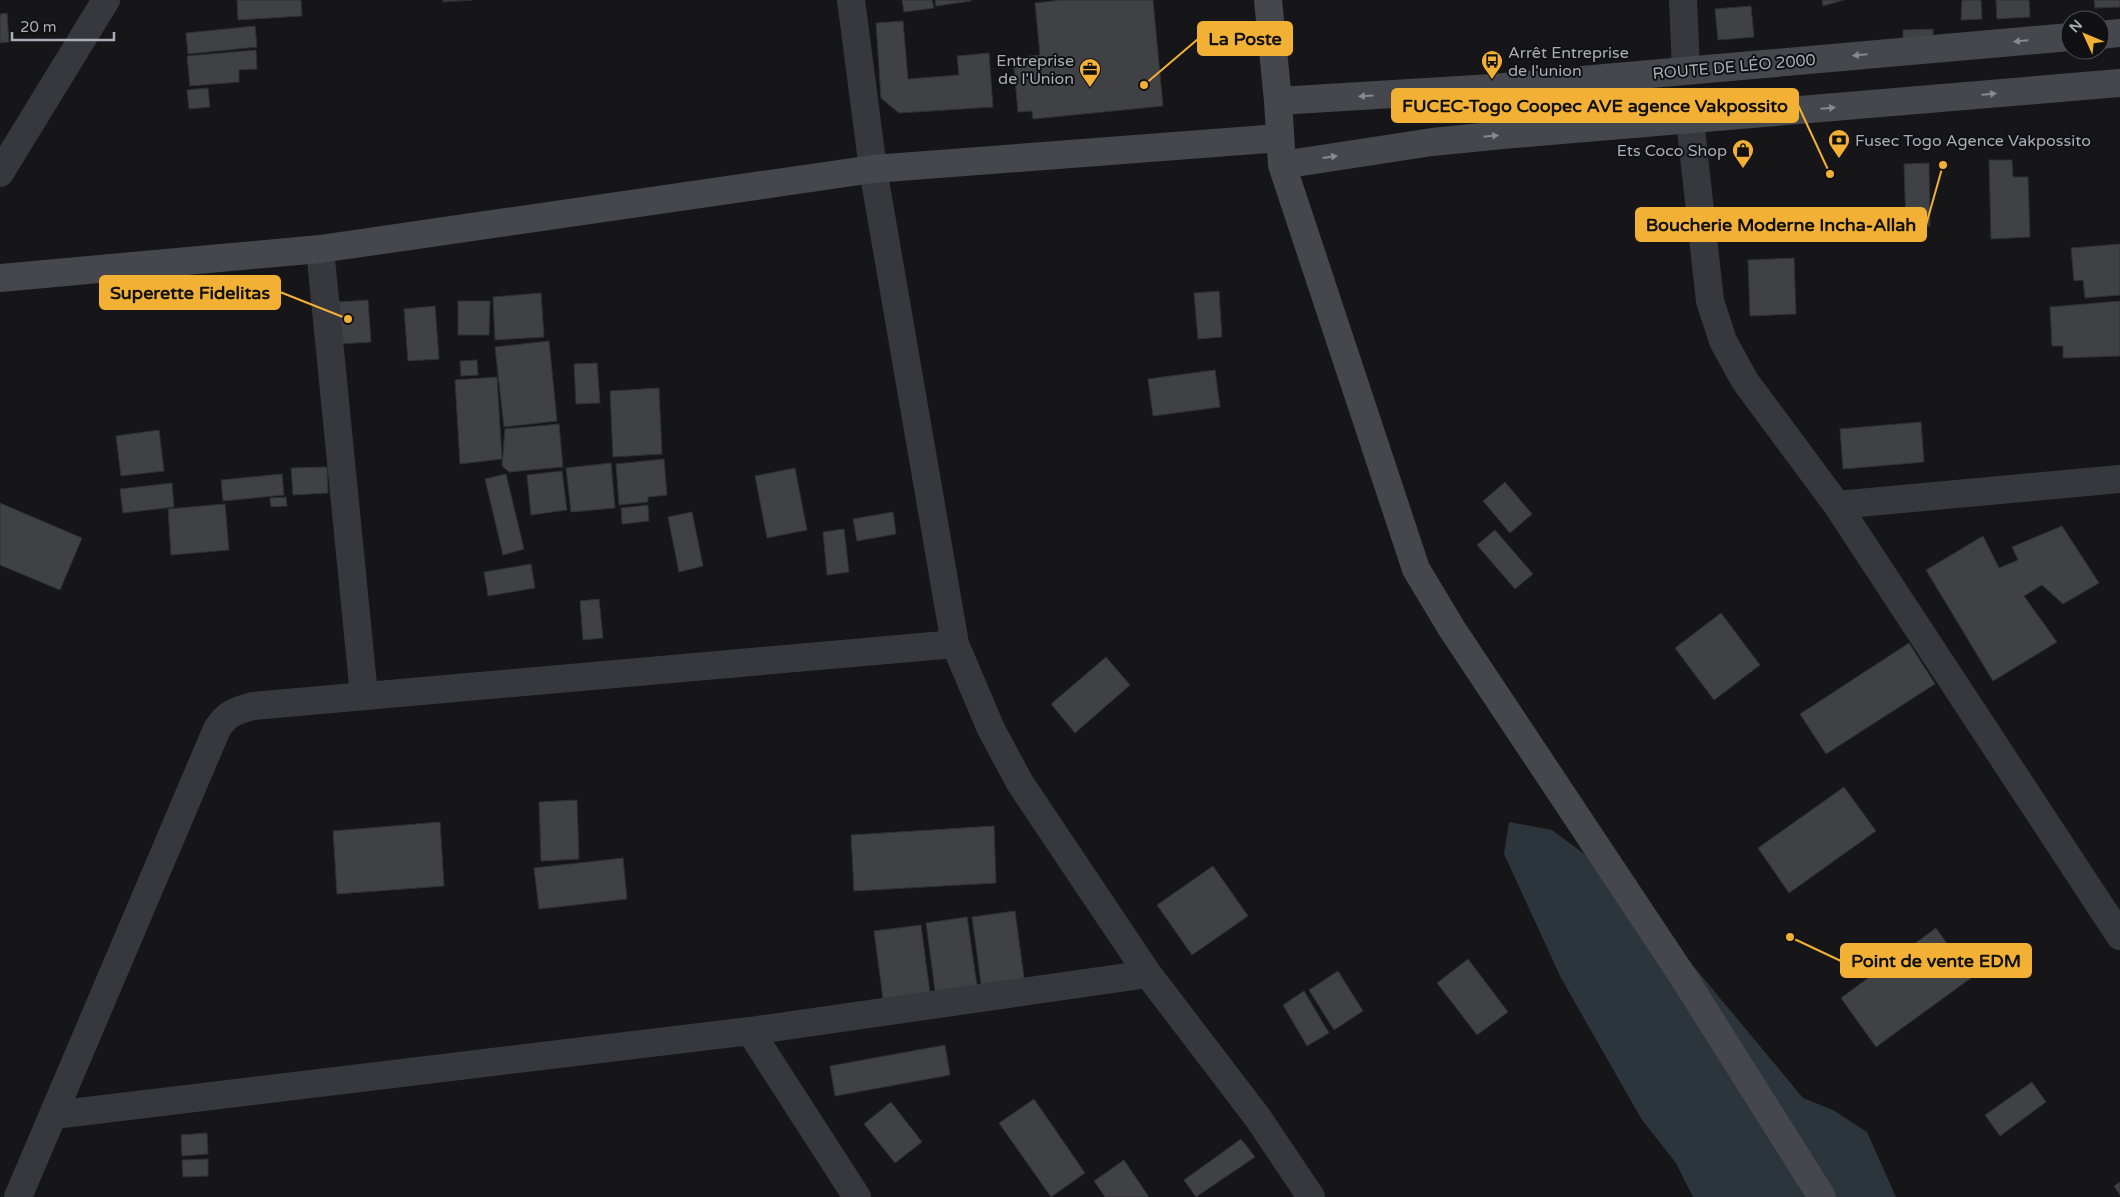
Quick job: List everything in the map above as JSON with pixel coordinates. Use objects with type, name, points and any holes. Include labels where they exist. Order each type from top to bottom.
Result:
[{"type":"street","points":[[0,173],[106,0]]},
{"type":"street","points":[[851,0],[873,169],[954,644],[991,730],[1020,783],[1148,974],[1258,1118],[1311,1197]]},
{"type":"street","points":[[1268,0],[1281,151],[1416,569],[1452,629],[1682,975],[1822,1197]]},
{"type":"street","points":[[1683,0],[1686,70]]},
{"type":"street","name":"ROUTE DE LÉO 2000","points":[[1278,101],[1492,88],[2060,38]]},
{"type":"street","points":[[0,278],[320,249],[873,169],[1281,151],[1432,142],[2120,83]]},
{"type":"street","points":[[1690,120],[1710,301],[1723,341],[1745,381],[1838,505],[2120,936]]},
{"type":"street","points":[[320,249],[364,695]]},
{"type":"street","points":[[1838,505],[2120,479]]},
{"type":"street","points":[[18,1197],[217,729],[224,718],[235,710],[253,706],[364,695],[954,644]]},
{"type":"street","points":[[54,1115],[750,1031],[1148,974]]},
{"type":"street","points":[[750,1031],[857,1197]]},
{"type":"shaded area","points":[[1509,822],[1552,830],[1626,885],[1803,1098],[1833,1110],[1867,1132],[1896,1197],[1693,1197],[1676,1163],[1642,1120],[1561,978],[1504,854]]},
{"type":"building","points":[[237,0],[301,0],[302,16],[238,20]]},
{"type":"building","points":[[443,0],[472,0],[443,2]]},
{"type":"building","points":[[902,0],[932,0],[934,8],[904,12]]},
{"type":"building","points":[[935,0],[971,0],[971,1],[936,6]]},
{"type":"building","points":[[1061,0],[1153,0],[1163,106],[1033,119],[1032,111],[1018,112],[1013,58],[1040,55],[1035,3]]},
{"type":"building","points":[[1822,0],[1844,0],[1823,6]]},
{"type":"building","points":[[1962,0],[1981,0],[1982,19],[1961,20]]},
{"type":"building","points":[[1996,0],[2029,0],[2030,17],[1997,19]]},
{"type":"building","points":[[2094,0],[2120,0],[2120,7],[2095,8]]},
{"type":"building","points":[[1751,6],[1754,37],[1718,40],[1715,9]]},
{"type":"building","points":[[7,13],[9,42],[0,43],[0,14]]},
{"type":"building","points":[[903,21],[908,79],[959,75],[957,56],[989,53],[993,107],[899,113],[881,98],[876,23]]},
{"type":"building","points":[[255,26],[257,47],[188,54],[186,33]]},
{"type":"building","points":[[1933,29],[1933,41],[1903,42],[1903,30]]},
{"type":"building","points":[[256,50],[257,69],[239,70],[239,82],[190,86],[187,56]]},
{"type":"building","points":[[208,88],[210,107],[189,109],[187,90]]},
{"type":"building","points":[[1989,160],[2012,160],[2013,177],[2028,177],[2030,237],[1991,239]]},
{"type":"building","points":[[1929,163],[1930,226],[1906,227],[1904,164]]},
{"type":"building","points":[[2120,244],[2120,295],[2085,298],[2083,280],[2074,281],[2071,248]]},
{"type":"building","points":[[1794,258],[1796,314],[1750,316],[1748,260]]},
{"type":"building","points":[[1219,291],[1222,337],[1198,339],[1194,293]]},
{"type":"building","points":[[541,293],[544,337],[495,340],[493,297]]},
{"type":"building","points":[[368,300],[371,342],[339,344],[337,302]]},
{"type":"building","points":[[458,301],[490,301],[489,335],[458,335]]},
{"type":"building","points":[[2120,301],[2120,356],[2063,358],[2063,346],[2052,346],[2050,307]]},
{"type":"building","points":[[435,306],[439,359],[408,361],[404,309]]},
{"type":"building","points":[[549,341],[557,421],[504,427],[495,347]]},
{"type":"building","points":[[477,360],[478,375],[461,376],[460,361]]},
{"type":"building","points":[[597,363],[600,403],[576,404],[574,364]]},
{"type":"building","points":[[1215,370],[1220,407],[1153,416],[1148,379]]},
{"type":"building","points":[[497,377],[502,459],[460,464],[455,380]]},
{"type":"building","points":[[659,388],[662,454],[613,457],[610,391]]},
{"type":"building","points":[[1921,422],[1924,462],[1843,469],[1840,429]]},
{"type":"building","points":[[559,424],[563,467],[509,472],[502,466],[505,429]]},
{"type":"building","points":[[159,430],[164,471],[121,476],[116,436]]},
{"type":"building","points":[[664,459],[667,495],[648,497],[648,502],[619,505],[616,464]]},
{"type":"building","points":[[611,463],[615,508],[571,512],[566,468]]},
{"type":"building","points":[[327,467],[328,493],[293,495],[291,468]]},
{"type":"building","points":[[795,468],[807,530],[767,538],[755,476]]},
{"type":"building","points":[[562,471],[567,510],[531,515],[527,475]]},
{"type":"building","points":[[282,474],[284,495],[223,501],[221,480]]},
{"type":"building","points":[[506,474],[524,549],[503,555],[485,479]]},
{"type":"building","points":[[1505,482],[1532,514],[1510,533],[1483,501]]},
{"type":"building","points":[[172,483],[174,507],[123,513],[120,489]]},
{"type":"building","points":[[286,497],[287,506],[271,507],[270,498]]},
{"type":"building","points":[[0,503],[82,538],[60,590],[0,565]]},
{"type":"building","points":[[225,504],[229,550],[171,555],[168,509]]},
{"type":"building","points":[[648,505],[649,521],[622,524],[621,508]]},
{"type":"building","points":[[692,512],[703,566],[679,572],[668,517]]},
{"type":"building","points":[[893,512],[896,534],[857,541],[853,519]]},
{"type":"building","points":[[2062,526],[2099,583],[2063,604],[2042,585],[2024,596],[2057,642],[1993,681],[1926,570],[1983,536],[1999,568],[2018,560],[2012,547]]},
{"type":"building","points":[[844,529],[849,572],[827,575],[823,532]]},
{"type":"building","points":[[1495,530],[1533,574],[1515,589],[1477,545]]},
{"type":"building","points":[[531,564],[535,588],[488,596],[484,572]]},
{"type":"building","points":[[599,599],[603,638],[583,640],[580,601]]},
{"type":"building","points":[[1721,613],[1760,665],[1714,700],[1675,648]]},
{"type":"building","points":[[1909,643],[1935,684],[1826,754],[1800,714]]},
{"type":"building","points":[[1106,657],[1130,685],[1075,733],[1051,704]]},
{"type":"building","points":[[1844,787],[1876,831],[1789,893],[1758,848]]},
{"type":"building","points":[[577,800],[579,859],[541,861],[539,802]]},
{"type":"building","points":[[440,822],[444,886],[337,894],[333,831]]},
{"type":"building","points":[[994,826],[996,883],[854,891],[851,835]]},
{"type":"building","points":[[623,858],[627,899],[539,909],[534,868]]},
{"type":"building","points":[[1213,866],[1248,916],[1192,955],[1157,905]]},
{"type":"building","points":[[1015,911],[1025,985],[982,991],[972,917]]},
{"type":"building","points":[[967,917],[978,992],[936,998],[926,923]]},
{"type":"building","points":[[921,925],[931,1000],[884,1006],[874,931]]},
{"type":"building","points":[[1936,928],[1971,978],[1876,1047],[1841,998]]},
{"type":"building","points":[[1468,959],[1508,1012],[1477,1035],[1437,983]]},
{"type":"building","points":[[1338,971],[1363,1011],[1334,1030],[1309,990]]},
{"type":"building","points":[[1304,991],[1329,1033],[1307,1046],[1283,1005]]},
{"type":"building","points":[[945,1045],[950,1075],[835,1096],[830,1066]]},
{"type":"building","points":[[2032,1082],[2046,1102],[2000,1136],[1985,1115]]},
{"type":"building","points":[[1034,1099],[1085,1173],[1051,1197],[999,1123]]},
{"type":"building","points":[[891,1102],[922,1142],[895,1163],[864,1124]]},
{"type":"building","points":[[207,1133],[208,1154],[182,1156],[181,1135]]},
{"type":"building","points":[[1241,1139],[1255,1157],[1196,1197],[1184,1180]]},
{"type":"building","points":[[208,1159],[208,1176],[183,1177],[182,1160]]},
{"type":"building","points":[[1124,1160],[1149,1197],[1105,1197],[1094,1181]]},
{"type":"building","points":[[2120,1182],[2120,1195],[2114,1186]]},
{"type":"place","name":"Arrêt Entreprise de l'union","points":[[1492,80]]},
{"type":"place","name":"La Poste","points":[[1144,85]]},
{"type":"place","name":"Entreprise de l'Union","points":[[1090,88]]},
{"type":"place","name":"Fusec Togo Agence Vakpossito","points":[[1839,159]]},
{"type":"place","name":"Boucherie Moderne Incha-Allah","points":[[1943,165]]},
{"type":"place","name":"Ets Coco Shop","points":[[1743,169]]},
{"type":"place","name":"FUCEC-Togo Coopec AVE agence Vakpossito","points":[[1830,174]]},
{"type":"place","name":"Superette Fidelitas","points":[[348,319]]},
{"type":"place","name":"Point de vente EDM","points":[[1790,937]]}]
